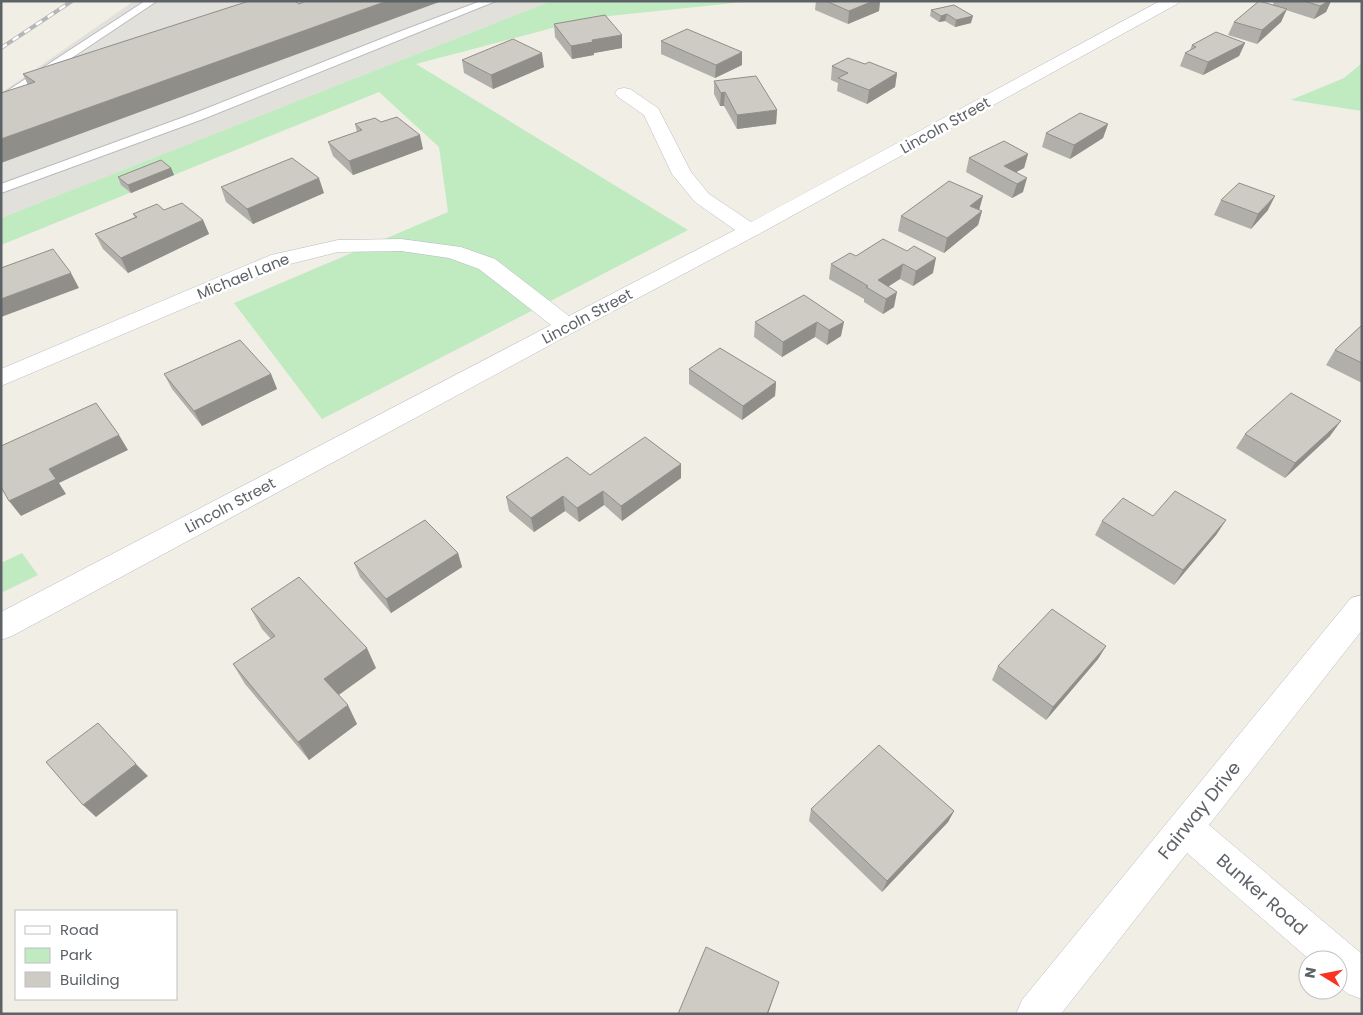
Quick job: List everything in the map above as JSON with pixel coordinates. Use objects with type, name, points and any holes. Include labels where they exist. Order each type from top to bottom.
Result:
[{"type":"street","name":"Lincoln Street","points":[[1,627],[567,326],[750,231],[1172,1]]},
{"type":"street","points":[[624,93],[652,112],[682,174],[702,198],[750,231]]},
{"type":"street","name":"Michael Lane","points":[[1,378],[279,260],[338,246],[401,245],[454,252],[487,264],[567,326]]},
{"type":"street","name":"Fairway Drive","points":[[1036,1014],[1362,607]]},
{"type":"street","name":"Bunker Road","points":[[1185,828],[1362,980]]},
{"type":"lane","points":[[1,101],[152,1]]},
{"type":"lane","points":[[1,189],[199,116],[400,35],[491,1]]},
{"type":"shaded area","points":[[134,1],[551,1],[1,218],[1,93]]},
{"type":"green space","points":[[551,1],[753,1],[590,18],[416,64],[688,230],[322,419],[234,303],[448,212],[439,147],[379,92],[1,245],[1,218]]},
{"type":"green space","points":[[1362,63],[1362,111],[1291,100],[1344,78]]},
{"type":"green space","points":[[22,553],[38,575],[1,593],[1,563]]},
{"type":"building","points":[[249,1],[295,1],[299,4],[306,1],[387,1],[1,139],[1,93],[35,82],[23,74]]},
{"type":"building","points":[[826,1],[873,1],[849,11]]},
{"type":"building","points":[[1259,1],[1287,9],[1262,30],[1234,22]]},
{"type":"building","points":[[1304,1],[1329,1],[1320,6]]},
{"type":"building","points":[[954,5],[973,16],[956,20],[947,14],[941,16],[931,10]]},
{"type":"building","points":[[605,15],[622,35],[571,46],[554,24]]},
{"type":"building","points":[[687,29],[742,52],[716,65],[661,41]]},
{"type":"building","points":[[1216,32],[1245,43],[1208,62],[1185,53],[1196,47],[1192,45]]},
{"type":"building","points":[[513,39],[542,53],[491,75],[462,60]]},
{"type":"building","points":[[848,58],[865,64],[869,62],[897,73],[869,90],[838,78],[848,73],[832,66]]},
{"type":"building","points":[[756,76],[777,110],[737,115],[725,92],[721,93],[714,81]]},
{"type":"building","points":[[1080,113],[1108,124],[1074,145],[1046,133]]},
{"type":"building","points":[[397,117],[420,135],[349,161],[328,142],[362,130],[355,124],[375,118],[381,122]]},
{"type":"building","points":[[1004,141],[1028,154],[1004,166],[1027,178],[1017,184],[969,158]]},
{"type":"building","points":[[292,158],[319,178],[247,209],[221,187]]},
{"type":"building","points":[[161,160],[171,168],[128,185],[118,177]]},
{"type":"building","points":[[949,181],[983,196],[970,206],[982,211],[947,238],[901,216]]},
{"type":"building","points":[[1239,183],[1275,196],[1258,214],[1221,200]]},
{"type":"building","points":[[182,203],[203,220],[121,258],[95,234],[137,217],[133,214],[157,204],[164,210]]},
{"type":"building","points":[[883,239],[907,251],[914,246],[936,258],[916,271],[903,264],[878,280],[897,292],[886,299],[831,264],[850,253],[856,256]]},
{"type":"building","points":[[53,249],[71,273],[1,299],[1,268]]},
{"type":"building","points":[[804,295],[844,322],[829,330],[817,322],[783,342],[755,322]]},
{"type":"building","points":[[1362,325],[1362,363],[1335,350]]},
{"type":"building","points":[[240,340],[271,374],[194,411],[164,374]]},
{"type":"building","points":[[720,348],[776,382],[743,406],[689,369]]},
{"type":"building","points":[[1291,393],[1341,421],[1295,463],[1245,434]]},
{"type":"building","points":[[96,403],[119,435],[49,469],[56,479],[9,501],[1,487],[1,446]]},
{"type":"building","points":[[645,437],[681,464],[621,506],[603,491],[577,508],[563,496],[531,518],[506,497],[567,457],[590,475]]},
{"type":"building","points":[[1175,491],[1226,520],[1183,570],[1102,521],[1123,498],[1153,516]]},
{"type":"building","points":[[425,520],[458,553],[386,599],[354,563]]},
{"type":"building","points":[[299,577],[367,648],[324,679],[348,705],[298,742],[233,664],[275,636],[251,609]]},
{"type":"building","points":[[1052,609],[1106,646],[1053,707],[998,666]]},
{"type":"building","points":[[98,723],[136,764],[83,805],[46,762]]},
{"type":"building","points":[[879,745],[954,811],[887,881],[811,809]]},
{"type":"building","points":[[706,947],[779,982],[767,1014],[678,1014]]},
{"type":"railway","points":[[1,48],[72,1]]}]
